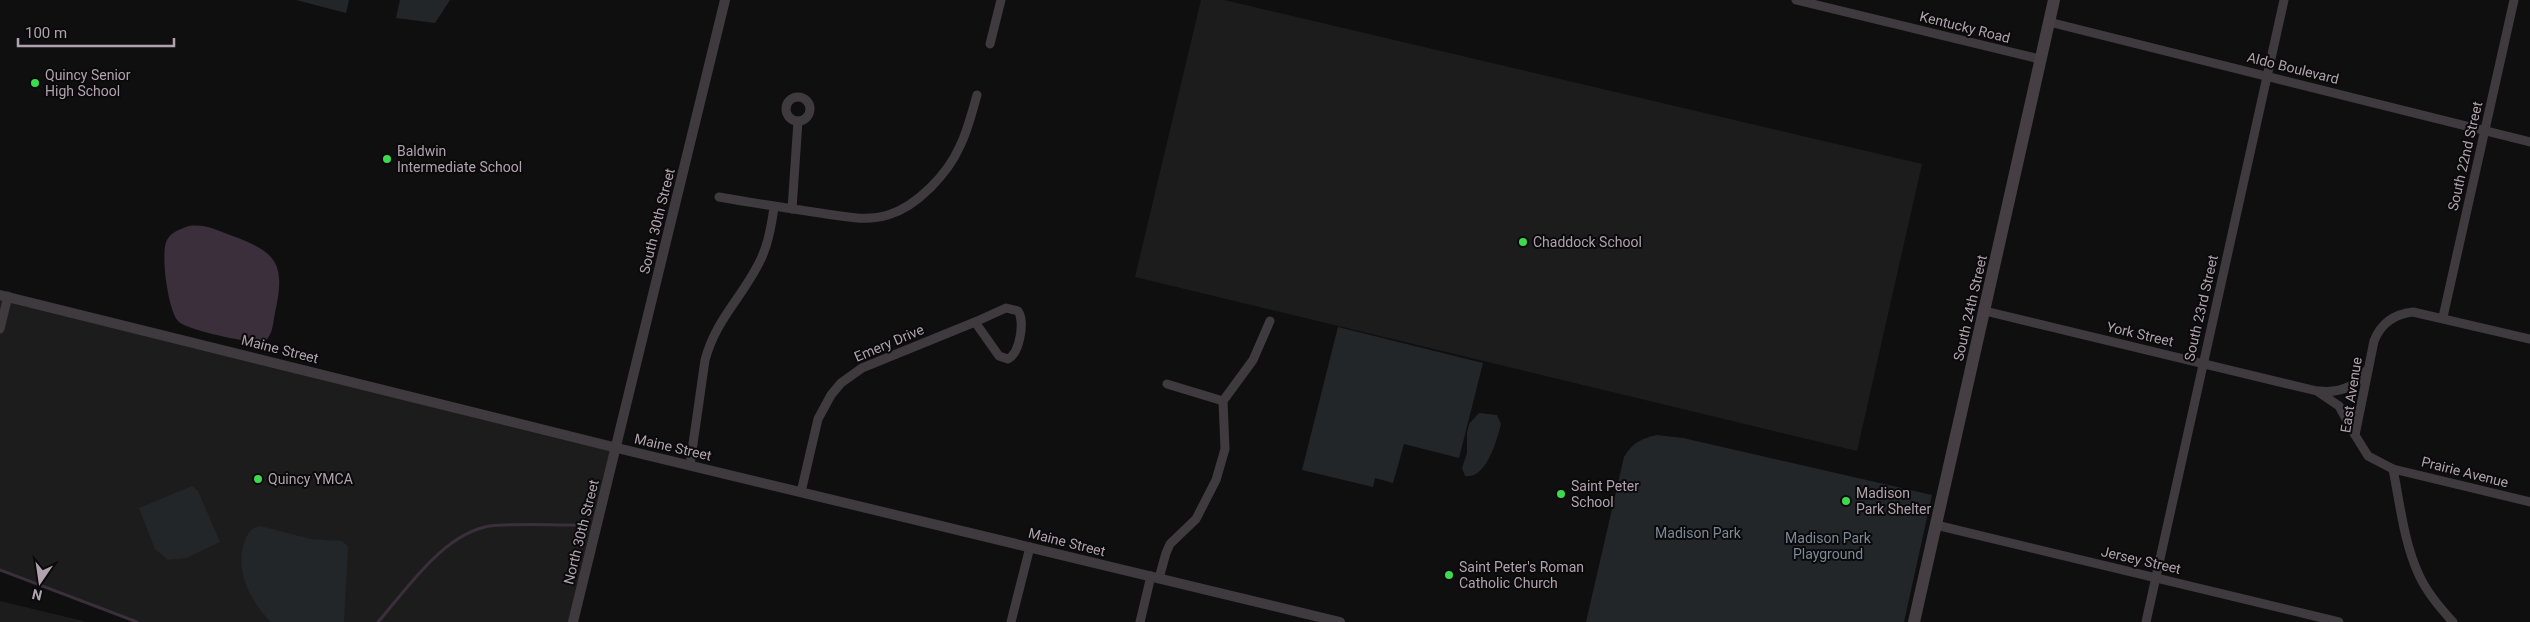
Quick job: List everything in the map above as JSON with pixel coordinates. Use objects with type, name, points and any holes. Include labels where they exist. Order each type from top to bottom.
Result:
[{"type":"main road","name":"South 24th Street","points":[[1914,622],[2054,0]]},
{"type":"street","name":"South 30th Street","points":[[617,448],[725,0]]},
{"type":"street","points":[[990,44],[1001,0]]},
{"type":"street","name":"Kentucky Road","points":[[1796,0],[2040,59]]},
{"type":"street","name":"South 23rd Street","points":[[2146,622],[2284,0]]},
{"type":"street","name":"South 22nd Street","points":[[2443,317],[2514,0]]},
{"type":"street","name":"Aldo Boulevard","points":[[2048,22],[2530,142]]},
{"type":"street","points":[[719,197],[774,208],[866,218],[888,215],[903,208],[937,180],[952,161],[967,129],[976,95]]},
{"type":"street","points":[[792,209],[798,121]]},
{"type":"street","points":[[690,465],[709,344],[718,324],[758,266],[767,244],[774,208]]},
{"type":"street","name":"Maine Street","points":[[4,296],[617,448],[1336,622]]},
{"type":"street","points":[[0,329],[4,296]]},
{"type":"street","name":"Emery Drive","points":[[801,492],[818,419],[831,395],[841,383],[862,368],[1006,308],[1018,311],[1022,321],[1013,356],[1003,359],[999,356],[975,322]]},
{"type":"street","name":"York Street","points":[[1985,311],[2317,391],[2332,392],[2352,386],[2368,369]]},
{"type":"street","name":"East Avenue","points":[[2393,469],[2368,456],[2355,436],[2377,333],[2389,320],[2397,315],[2413,312],[2443,317],[2530,339]]},
{"type":"street","points":[[1140,622],[1155,577],[1170,544],[1196,519],[1219,472],[1226,437],[1223,401],[1253,360],[1270,322]]},
{"type":"street","points":[[1167,384],[1223,401]]},
{"type":"street","name":"York Street","points":[[2317,391],[2339,406],[2355,436]]},
{"type":"street","name":"North 30th Street","points":[[573,622],[617,448]]},
{"type":"street","points":[[2393,469],[2412,557],[2419,576],[2436,604],[2453,622]]},
{"type":"street","name":"Prairie Avenue","points":[[2393,469],[2530,502]]},
{"type":"street","name":"Jersey Street","points":[[1936,525],[2339,622]]},
{"type":"street","points":[[1011,622],[1030,547]]},
{"type":"shaded area","name":"Chaddock School","points":[[1201,0],[1224,0],[1922,164],[1857,451],[1135,277]]},
{"type":"shaded area","points":[[189,226],[210,228],[246,241],[268,254],[274,262],[278,271],[278,296],[270,335],[265,341],[248,341],[207,333],[179,322],[175,316],[166,282],[165,247],[171,234]]},
{"type":"shaded area","points":[[0,292],[618,443],[573,622],[137,622],[0,570]]},
{"type":"shaded area","points":[[0,601],[87,622],[0,622]]},
{"type":"green space","points":[[296,0],[349,0],[346,13]]},
{"type":"green space","points":[[400,0],[450,0],[435,23],[396,18]]},
{"type":"green space","points":[[1338,327],[1483,363],[1459,458],[1404,444],[1393,483],[1375,478],[1373,487],[1302,470]]},
{"type":"green space","points":[[1479,413],[1497,415],[1501,424],[1497,439],[1485,466],[1472,476],[1465,476],[1462,468],[1467,453],[1469,424]]},
{"type":"green space","name":"Madison Park","points":[[1657,435],[1683,438],[1932,495],[1904,622],[1586,622],[1624,457],[1630,448],[1638,442]]},
{"type":"green space","points":[[192,486],[198,491],[220,542],[186,558],[168,560],[155,549],[139,508]]},
{"type":"green space","points":[[260,526],[311,539],[342,541],[348,546],[344,622],[271,622],[264,614],[246,584],[241,562],[247,535],[252,529]]},
{"type":"waterway","points":[[378,622],[428,564],[457,539],[473,531],[501,525],[575,525]]},
{"type":"waterway","points":[[0,570],[137,622]]},
{"type":"place","name":"Quincy Senior High School","points":[[35,83]]},
{"type":"place","name":"Baldwin Intermediate School","points":[[387,159]]},
{"type":"place","name":"Chaddock School","points":[[1523,242]]},
{"type":"place","name":"Quincy YMCA","points":[[258,479]]},
{"type":"place","name":"Saint Peter School","points":[[1561,494]]},
{"type":"place","name":"Madison Park Shelter","points":[[1846,501]]},
{"type":"place","name":"Saint Peter's Roman Catholic Church","points":[[1449,575]]},
{"type":"park label","name":"Madison Park Playground","points":[[1828,546]]}]
